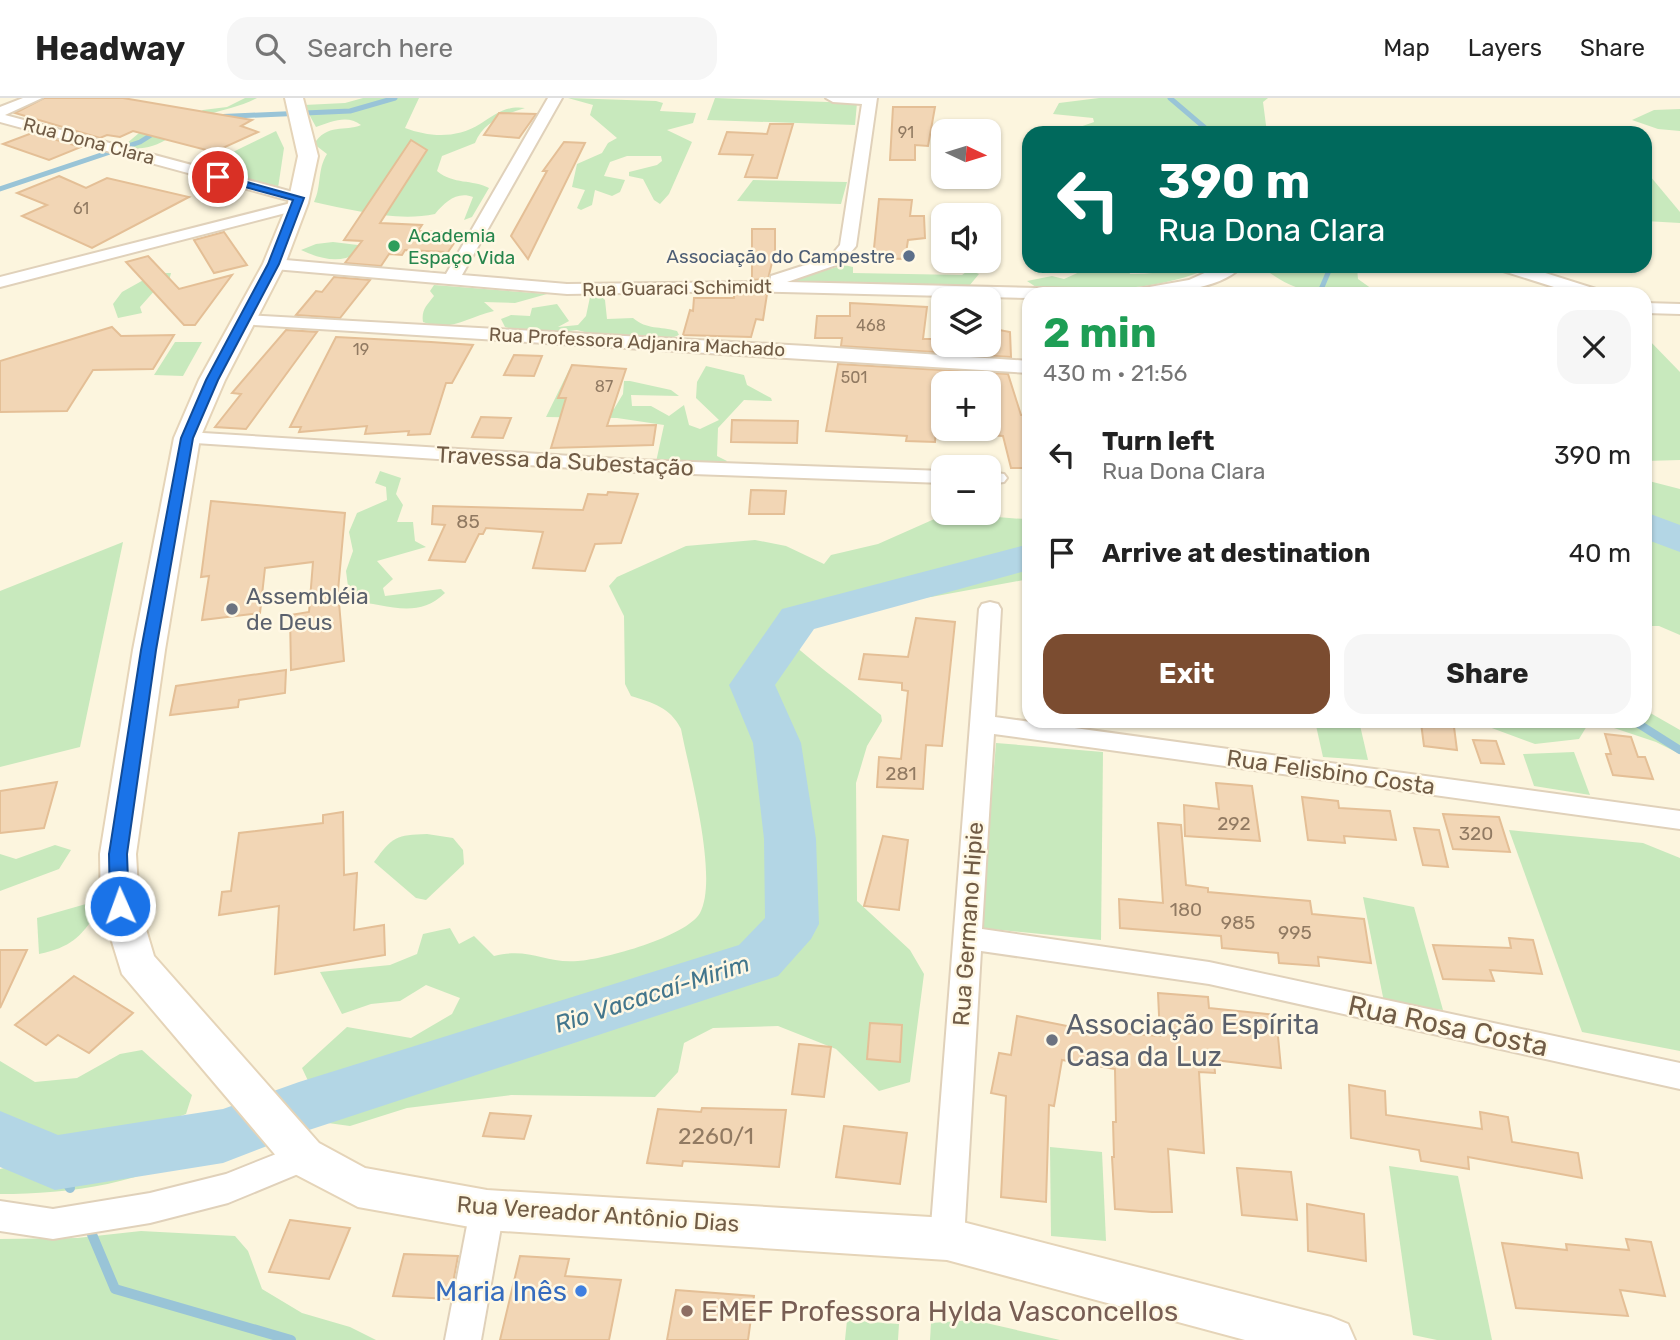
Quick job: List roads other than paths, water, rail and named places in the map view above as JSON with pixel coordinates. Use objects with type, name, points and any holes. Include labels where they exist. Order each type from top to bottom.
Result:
[{"type":"street","points":[[0,112],[35,98]]},
{"type":"street","name":"Rua Vereador Antônio Dias","points":[[294,98],[308,156],[298,202],[274,264],[212,380],[187,438],[149,650],[118,854],[120,906],[136,963],[297,1148],[358,1186],[487,1210],[947,1239],[1331,1340]]},
{"type":"street","points":[[453,278],[555,98]]},
{"type":"street","points":[[757,287],[842,256],[852,225],[869,99],[833,98]]},
{"type":"street","name":"Rua Dona Clara","points":[[0,118],[298,202]]},
{"type":"street","points":[[0,282],[298,202]]},
{"type":"street","name":"Rua Guaraci Schimidt","points":[[274,264],[567,289],[757,287],[1022,293]]},
{"type":"street","points":[[1176,287],[1193,284],[1218,273]]},
{"type":"street","points":[[1528,273],[1571,287]]},
{"type":"street","points":[[1652,309],[1680,309]]},
{"type":"street","name":"Rua Professora Adjanira Machado","points":[[244,320],[807,351],[1022,366]]},
{"type":"street","name":"Travessa da Subestação","points":[[187,438],[635,466],[931,477]]},
{"type":"street","name":"Rua Germano Hipie","points":[[947,1239],[990,609]]},
{"type":"street","name":"Rua Felisbino Costa","points":[[982,724],[1680,820]]},
{"type":"street","name":"Rua Rosa Costa","points":[[967,938],[1209,973],[1680,1076]]},
{"type":"street","points":[[0,1216],[54,1224],[150,1208],[228,1188],[297,1148]]},
{"type":"street","points":[[463,1340],[487,1210]]},
{"type":"waterway","points":[[212,117],[350,111],[395,98]]},
{"type":"waterway","points":[[1170,98],[1203,126]]},
{"type":"waterway","points":[[0,189],[140,142],[159,130]]},
{"type":"waterway","points":[[1322,287],[1328,273]]},
{"type":"waterway","name":"Rio Vacacaí-Mirim","points":[[1652,527],[1680,540]]},
{"type":"waterway","name":"Rio Vacacaí-Mirim","points":[[0,1138],[55,1163],[223,1136],[299,1108],[758,961],[792,924],[790,839],[777,743],[752,685],[798,619],[1022,559]]},
{"type":"waterway","points":[[1645,728],[1680,750]]},
{"type":"waterway","points":[[55,1163],[70,1188]]},
{"type":"waterway","points":[[88,1225],[115,1289],[291,1340]]},
{"type":"place","name":"Academia Espaço Vida","points":[[394,246]]},
{"type":"place","name":"Associação do Campestre","points":[[909,256]]},
{"type":"place","name":"Assembléia de Deus","points":[[232,609]]},
{"type":"place","name":"Associação Espírita Casa da Luz","points":[[1052,1040]]},
{"type":"place","name":"Maria Inês","points":[[581,1291]]},
{"type":"place","name":"EMEF Professora Hylda Vasconcellos","points":[[687,1311]]}]
